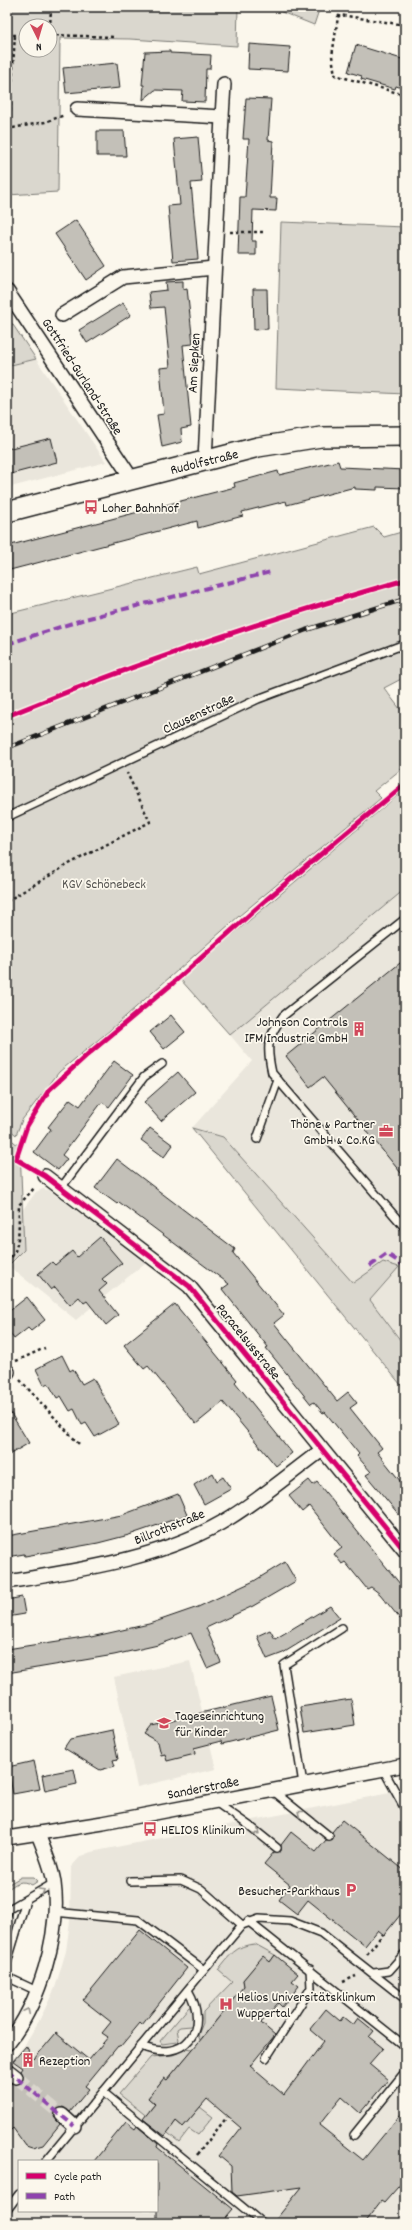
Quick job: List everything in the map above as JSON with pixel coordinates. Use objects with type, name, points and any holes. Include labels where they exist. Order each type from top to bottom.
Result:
[{"type":"street","name":"Am Siepken","points":[[205,460],[224,84]]},
{"type":"street","points":[[78,109],[222,118]]},
{"type":"street","points":[[62,315],[123,277],[214,268]]},
{"type":"street","name":"Gottfried-Gurland-Straße","points":[[7,291],[132,479]]},
{"type":"street","name":"Rudolfstraße","points":[[7,512],[258,447],[321,437],[405,436]]},
{"type":"street","name":"Paracelsusstraße","points":[[45,1176],[189,1286],[405,1551]]},
{"type":"street","name":"Billrothstraße","points":[[7,1582],[70,1572],[126,1560],[184,1540],[230,1517],[322,1450]]},
{"type":"street","name":"Sanderstraße","points":[[9,1840],[405,1765]]},
{"type":"street","points":[[7,2044],[37,1991],[46,1964],[54,1912],[54,1883],[38,1834]]},
{"type":"street","points":[[62,2115],[74,2126]]},
{"type":"lane","name":"Clausenstraße","points":[[7,817],[123,764],[258,699],[405,644]]},
{"type":"lane","points":[[405,919],[283,1016],[271,1031],[267,1053],[272,1073],[405,1228]]},
{"type":"lane","points":[[61,1188],[144,1077],[162,1064]]},
{"type":"lane","points":[[257,1139],[278,1080]]},
{"type":"lane","points":[[303,1784],[284,1665],[342,1628]]},
{"type":"lane","points":[[383,1769],[405,1809]]},
{"type":"lane","points":[[271,1790],[329,1836]]},
{"type":"lane","points":[[214,1801],[251,1827],[277,1848]]},
{"type":"lane","points":[[130,1881],[181,1880],[201,1890],[310,1969],[334,1990],[405,2046]]},
{"type":"lane","points":[[7,1914],[9,1909],[54,1883]]},
{"type":"lane","points":[[7,1963],[26,1900]]},
{"type":"lane","points":[[54,1912],[138,1920],[204,1970]]},
{"type":"lane","points":[[47,2160],[204,1970],[245,1923],[259,1919],[290,1921],[321,1933],[405,1998]]},
{"type":"lane","points":[[374,1973],[389,1971],[405,1953]]},
{"type":"lane","points":[[266,2058],[311,1988],[310,1969]]},
{"type":"lane","points":[[7,1977],[37,1991]]},
{"type":"lane","points":[[141,2046],[149,2049],[173,2050],[190,2040],[196,2027],[198,2015],[194,2000],[188,1990]]},
{"type":"lane","points":[[354,2135],[405,2072]]},
{"type":"lane","points":[[103,2092],[262,2223]]},
{"type":"lane","points":[[7,2210],[18,2195]]},
{"type":"path","points":[[51,18],[52,7]]},
{"type":"path","points":[[405,25],[340,15],[338,17],[332,56],[335,75],[405,95]]},
{"type":"path","points":[[15,34],[8,129],[45,122],[78,109]]},
{"type":"path","points":[[7,35],[18,34]]},
{"type":"path","points":[[58,35],[116,37]]},
{"type":"path","points":[[216,232],[265,232]]},
{"type":"path","points":[[7,901],[68,864],[150,822],[123,764]]},
{"type":"path","points":[[7,1261],[11,1258],[18,1243],[19,1205],[45,1176]]},
{"type":"path","points":[[45,1348],[11,1364],[8,1372],[17,1377],[79,1444]]},
{"type":"path","points":[[360,1962],[383,1934]]},
{"type":"path","points":[[334,1990],[344,1981],[359,1975],[374,1973]]},
{"type":"path","points":[[190,2163],[227,2117]]},
{"type":"path","points":[[405,2188],[401,2193],[405,2198]]},
{"type":"shaded area","points":[[36,359],[106,462],[7,488],[7,366]]},
{"type":"shaded area","points":[[405,889],[405,1338],[402,1341],[370,1300],[398,1267],[383,1262],[353,1284],[223,1137],[192,1128],[252,1061],[230,1035]]},
{"type":"shaded area","points":[[43,1189],[49,1190],[145,1263],[76,1320],[10,1267],[20,1255],[21,1212],[36,1192]]},
{"type":"shaded area","name":"Tageseinrichtung für Kinder","points":[[190,1661],[216,1769],[137,1787],[114,1677]]},
{"type":"shaded area","name":"Helios Universitätsklinkum Wuppertal","points":[[405,1790],[405,2223],[7,2223],[7,2067],[24,2046],[40,2019],[55,1988],[66,1951],[70,1921],[71,1867],[81,1856],[91,1852]]},
{"type":"green space","points":[[7,7],[238,7],[237,46],[130,39],[60,38],[58,192],[7,195]]},
{"type":"green space","points":[[269,7],[320,7],[314,25]]},
{"type":"green space","points":[[281,222],[405,227],[405,394],[276,388]]},
{"type":"green space","points":[[7,316],[36,359],[7,366]]},
{"type":"green space","name":"KGV Schönebeck","points":[[374,527],[384,537],[405,531],[405,677],[384,688],[400,709],[405,710],[405,766],[374,791],[381,798],[239,916],[109,1031],[59,1072],[22,1120],[16,1135],[7,1127],[7,614],[197,567],[199,574]]},
{"type":"green space","points":[[405,789],[405,889],[230,1035],[180,979]]},
{"type":"green space","points":[[192,1128],[223,1137],[353,1283],[383,1262],[399,1267],[370,1300],[401,1341],[405,1338],[405,1390]]},
{"type":"green space","points":[[7,1136],[20,1147],[24,1250],[7,1267]]},
{"type":"green space","points":[[21,1877],[34,1877],[38,1881],[32,1885],[22,1882],[13,1885],[7,1890],[7,1885]]},
{"type":"green space","points":[[255,1944],[275,1955],[270,1962],[263,1957],[243,1980],[244,1986],[200,2040],[198,2035],[203,2023],[203,2012],[232,1982],[218,1970],[238,1949]]},
{"type":"green space","points":[[189,2007],[192,2008],[194,2019],[191,2026],[180,2027],[177,2029],[179,2040],[177,2042],[162,2044],[160,2041]]},
{"type":"green space","points":[[186,2048],[193,2049],[167,2080],[164,2078],[148,2098],[155,2104],[149,2111],[171,2128],[176,2121],[183,2127],[200,2107],[213,2117],[198,2135],[189,2129],[179,2142],[119,2094],[151,2057],[173,2055]]},
{"type":"building","points":[[249,44],[290,47],[288,71],[248,69]]},
{"type":"building","points":[[356,45],[405,60],[405,89],[396,86],[395,89],[361,79],[362,76],[348,72]]},
{"type":"building","points":[[170,51],[170,53],[211,55],[210,69],[206,69],[205,102],[182,101],[183,91],[155,90],[143,100],[144,85],[142,85],[145,52]]},
{"type":"building","points":[[117,63],[120,88],[66,93],[63,68]]},
{"type":"building","points":[[246,98],[271,99],[268,140],[273,141],[270,198],[277,198],[276,211],[253,210],[252,241],[256,241],[256,255],[238,255],[240,197],[245,197],[249,139],[243,139]]},
{"type":"building","points":[[97,131],[124,131],[126,156],[97,156]]},
{"type":"building","points":[[198,137],[202,182],[191,183],[198,259],[173,261],[168,206],[180,205],[174,139]]},
{"type":"building","points":[[76,220],[106,266],[86,280],[55,234]]},
{"type":"building","points":[[183,281],[183,289],[187,288],[193,344],[183,345],[191,427],[181,429],[182,442],[162,447],[157,415],[164,414],[160,368],[170,367],[164,307],[151,308],[149,292],[167,290],[166,282]]},
{"type":"building","points":[[253,289],[267,289],[268,329],[254,330]]},
{"type":"building","points":[[123,303],[131,315],[87,343],[79,330]]},
{"type":"building","points":[[51,438],[57,462],[7,475],[7,449]]},
{"type":"building","points":[[338,461],[340,467],[405,470],[405,488],[377,487],[377,490],[355,489],[355,487],[287,505],[286,501],[242,512],[243,516],[198,528],[197,521],[10,570],[7,558],[7,546],[235,487],[234,483],[278,471],[279,475]]},
{"type":"building","points":[[405,959],[405,1178],[323,1077],[310,1087],[286,1056]]},
{"type":"building","points":[[171,1015],[185,1032],[164,1049],[150,1032]]},
{"type":"building","points":[[114,1061],[133,1075],[109,1107],[102,1102],[62,1155],[67,1159],[58,1170],[34,1152],[51,1129],[48,1127],[70,1099],[80,1106]]},
{"type":"building","points":[[178,1072],[195,1092],[161,1121],[144,1102]]},
{"type":"building","points":[[150,1128],[173,1145],[164,1157],[141,1140]]},
{"type":"building","points":[[117,1159],[235,1249],[233,1253],[284,1315],[274,1323],[337,1401],[348,1392],[357,1403],[350,1408],[382,1448],[377,1452],[405,1487],[405,1522],[366,1475],[371,1472],[357,1456],[359,1454],[325,1412],[323,1413],[314,1402],[311,1404],[266,1348],[268,1347],[222,1289],[229,1284],[119,1202],[117,1204],[95,1188]]},
{"type":"building","points":[[100,1237],[122,1263],[102,1279],[107,1284],[99,1291],[118,1315],[106,1325],[87,1301],[84,1303],[79,1297],[70,1305],[55,1287],[51,1290],[38,1274],[52,1262],[55,1265],[72,1251],[77,1257]]},
{"type":"building","points":[[27,1297],[45,1320],[31,1331],[28,1328],[14,1339],[7,1329],[7,1313]]},
{"type":"building","points":[[175,1304],[237,1380],[235,1382],[292,1453],[276,1466],[223,1402],[196,1424],[148,1366],[144,1369],[124,1345]]},
{"type":"building","points":[[62,1355],[70,1371],[73,1369],[82,1384],[93,1378],[119,1424],[95,1437],[86,1423],[82,1425],[74,1409],[70,1411],[61,1396],[57,1398],[48,1383],[44,1385],[36,1369]]},
{"type":"building","points":[[7,1407],[29,1443],[7,1456]]},
{"type":"building","points":[[213,1473],[217,1481],[223,1477],[231,1489],[204,1504],[194,1485]]},
{"type":"building","points":[[309,1480],[313,1485],[317,1482],[405,1590],[405,1625],[380,1594],[371,1587],[367,1589],[345,1562],[342,1564],[334,1554],[342,1548],[309,1506],[302,1512],[289,1496]]},
{"type":"building","points":[[178,1494],[187,1515],[129,1535],[98,1543],[25,1556],[24,1554],[7,1557],[7,1536],[122,1515]]},
{"type":"building","points":[[285,1562],[296,1581],[253,1606],[206,1628],[221,1662],[207,1668],[191,1633],[158,1645],[114,1655],[7,1673],[7,1649],[91,1637],[149,1624],[198,1607],[254,1581]]},
{"type":"building","points":[[22,1597],[25,1614],[7,1617],[7,1600]]},
{"type":"building","points":[[330,1606],[340,1618],[283,1653],[267,1659],[257,1636],[270,1630],[275,1639]]},
{"type":"building","points":[[271,1696],[279,1730],[222,1744],[221,1741],[194,1748],[195,1754],[167,1761],[165,1754],[161,1755],[158,1742],[144,1734],[151,1725]]},
{"type":"building","points":[[351,1699],[355,1725],[304,1733],[300,1707]]},
{"type":"building","points":[[112,1730],[118,1759],[113,1760],[115,1766],[100,1770],[64,1748],[70,1739]]},
{"type":"building","points":[[34,1761],[40,1789],[13,1794],[8,1767]]},
{"type":"building","points":[[74,1769],[77,1784],[45,1791],[42,1775]]},
{"type":"building","name":"Besucher-Parkhaus","points":[[342,1820],[405,1871],[405,1909],[384,1935],[378,1930],[365,1946],[308,1900],[297,1914],[279,1900],[290,1885],[264,1864],[274,1852],[281,1851],[281,1845],[291,1832],[316,1852],[326,1840],[333,1839],[332,1832]]},
{"type":"building","points":[[140,1930],[187,1968],[142,2025],[140,2023],[120,2047],[118,2046],[85,2086],[89,2089],[70,2112],[63,2107],[56,2110],[54,2117],[60,2124],[43,2145],[32,2148],[26,2146],[13,2128],[7,2134],[7,2088],[11,2083],[19,2084],[24,2078],[21,2071],[23,2068],[13,2061],[26,2046],[34,2059],[56,2033],[89,2060],[108,2037],[102,2033],[111,2022],[83,2000]]},
{"type":"building","points":[[275,1955],[298,1974],[292,1981],[299,1986],[282,2007],[278,2003],[261,2023],[275,2035],[250,2066],[284,2095],[324,2041],[310,2029],[326,2009],[340,2021],[343,2017],[353,2025],[358,2018],[374,2031],[369,2037],[383,2048],[369,2064],[388,2080],[360,2113],[342,2097],[319,2125],[363,2160],[405,2109],[405,2179],[384,2203],[381,2201],[364,2223],[273,2223],[302,2187],[237,2196],[232,2192],[231,2166],[219,2156],[241,2128],[207,2099],[183,2127],[176,2121],[165,2136],[143,2119],[155,2104],[148,2098],[164,2078],[167,2080],[203,2037],[244,1986],[243,1980],[263,1956],[270,1962]]},
{"type":"building","points":[[126,2122],[135,2129],[137,2126],[158,2144],[157,2147],[233,2209],[221,2223],[157,2223],[158,2160],[95,2160]]},
{"type":"tunnel","points":[[16,2077],[62,2115]]},
{"type":"railway","points":[[7,748],[306,630],[405,599]]},
{"type":"marked path","points":[[7,644],[85,619],[271,572]]},
{"type":"marked path","points":[[370,1266],[387,1254],[405,1266]]},
{"type":"marked path","points":[[7,2070],[74,2126]]},
{"type":"cycle path","points":[[7,716],[56,696],[204,642],[405,580]]},
{"type":"cycle path","points":[[405,784],[266,900],[173,983],[87,1055],[49,1090],[27,1126],[16,1159],[45,1176],[189,1286],[405,1551]]},
{"type":"place","name":"Loher Bahnhof","points":[[91,507]]},
{"type":"place","name":"Johnson Controls IFM Industrie GmbH","points":[[359,1029]]},
{"type":"place","name":"Thöne & Partner GmbH & Co.KG","points":[[386,1131]]},
{"type":"place","name":"Tageseinrichtung für Kinder","points":[[164,1723]]},
{"type":"place","name":"HELIOS Klinikum","points":[[150,1829]]},
{"type":"place","name":"Besucher-Parkhaus","points":[[351,1890]]},
{"type":"place","name":"Helios Universitätsklinkum Wuppertal","points":[[226,2004]]},
{"type":"place","name":"Rezeption","points":[[28,2060]]}]
